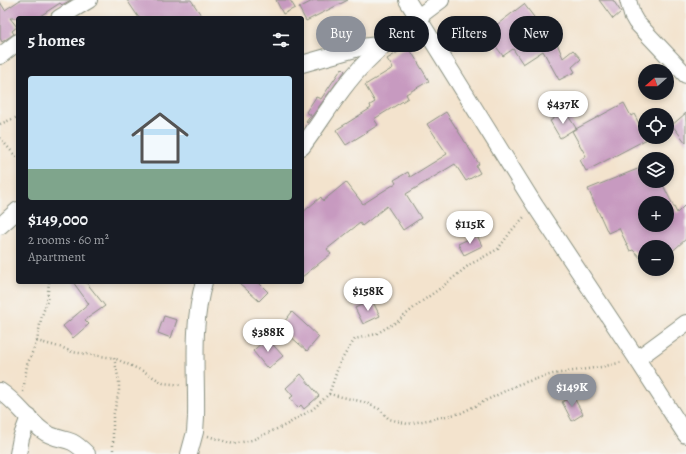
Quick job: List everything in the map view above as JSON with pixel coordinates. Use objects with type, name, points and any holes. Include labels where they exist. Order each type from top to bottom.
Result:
[{"type":"street","points":[[62,16],[89,0]]},
{"type":"street","points":[[407,0],[416,16]]},
{"type":"street","points":[[420,16],[441,0]]},
{"type":"street","points":[[628,0],[632,16],[636,22],[686,75]]},
{"type":"street","points":[[429,37],[534,204],[686,435]]},
{"type":"street","points":[[0,56],[16,44]]},
{"type":"street","points":[[304,63],[353,49],[374,45]]},
{"type":"street","points":[[304,144],[365,62],[376,52]]},
{"type":"street","points":[[0,226],[16,212]]},
{"type":"street","points":[[189,454],[195,432],[196,326],[200,294],[203,284]]},
{"type":"street","points":[[637,359],[686,323]]},
{"type":"street","points":[[0,391],[8,396],[50,436],[74,443],[87,454]]},
{"type":"street","points":[[18,454],[25,412]]},
{"type":"path","points":[[0,124],[16,117]]},
{"type":"path","points":[[0,138],[16,157]]},
{"type":"path","points":[[195,432],[233,444],[252,440],[286,425],[313,409],[329,394],[340,362],[355,339],[376,334],[398,321],[468,265],[498,249],[534,204]]},
{"type":"path","points":[[25,412],[27,365],[37,341],[40,318],[47,301],[49,284]]},
{"type":"path","points":[[37,341],[72,352],[114,358],[145,372],[163,384],[196,387]]},
{"type":"path","points":[[113,454],[113,417],[119,391],[119,381],[114,358]]},
{"type":"path","points":[[329,394],[364,402],[379,409],[389,419],[408,424],[461,413],[519,384],[553,374],[601,367],[637,359]]},
{"type":"building","points":[[20,0],[71,0],[62,5],[60,3],[40,16],[16,16],[16,18],[10,18],[16,26],[16,28],[12,31],[14,34],[2,42],[0,38],[0,2],[5,10]]},
{"type":"building","points":[[127,0],[191,0],[202,16],[138,16]]},
{"type":"building","points":[[276,0],[290,0],[295,8],[283,14]]},
{"type":"building","points":[[314,0],[348,0],[306,21],[299,8]]},
{"type":"building","points":[[599,0],[613,0],[621,12],[613,19]]},
{"type":"building","points":[[524,4],[533,16],[509,16],[509,52],[503,56],[500,52],[501,22]]},
{"type":"building","points":[[573,50],[581,59],[572,67],[575,72],[559,80],[544,52],[561,52],[563,58]]},
{"type":"building","points":[[398,52],[412,52],[429,81],[406,94],[408,98],[374,119],[378,125],[346,145],[336,130],[371,108],[370,105],[375,102],[365,85],[393,68],[387,59]]},
{"type":"building","points":[[515,52],[541,52],[523,64]]},
{"type":"building","points":[[342,68],[345,71],[307,123],[306,122],[311,115],[306,112],[316,97],[321,99]]},
{"type":"building","points":[[624,103],[631,116],[634,114],[638,122],[638,144],[586,171],[580,160],[586,156],[572,131]]},
{"type":"building","points":[[565,111],[576,128],[560,138],[550,121]]},
{"type":"building","points":[[446,112],[479,164],[476,166],[480,173],[466,181],[455,164],[406,194],[421,218],[403,230],[387,206],[362,226],[360,223],[327,249],[331,254],[304,275],[304,211],[321,197],[323,201],[346,182],[363,204],[396,183],[394,180],[408,172],[410,177],[447,154],[427,124]]},
{"type":"building","points":[[686,113],[686,143],[674,128],[674,123]]},
{"type":"building","points":[[638,169],[638,188],[664,188],[668,196],[638,196],[638,232],[674,232],[674,207],[677,213],[686,204],[686,239],[674,250],[674,240],[638,240],[638,255],[633,250],[630,251],[619,228],[608,233],[588,189]]},
{"type":"building","points":[[477,235],[482,246],[464,255],[458,244]]},
{"type":"building","points":[[74,284],[88,284],[105,306],[85,320],[89,324],[73,338],[63,326],[89,304]]},
{"type":"building","points":[[240,284],[260,284],[268,292],[259,301]]},
{"type":"building","points":[[372,300],[380,316],[363,324],[355,308]]},
{"type":"building","points":[[292,312],[319,337],[307,351],[280,327]]},
{"type":"building","points":[[164,316],[177,320],[171,338],[158,333]]},
{"type":"building","points":[[267,338],[283,356],[269,368],[267,366],[266,367],[253,351]]},
{"type":"building","points":[[301,374],[319,396],[304,409],[301,405],[298,408],[290,398],[293,396],[286,388]]},
{"type":"building","points":[[573,396],[583,414],[572,421],[562,402]]}]
